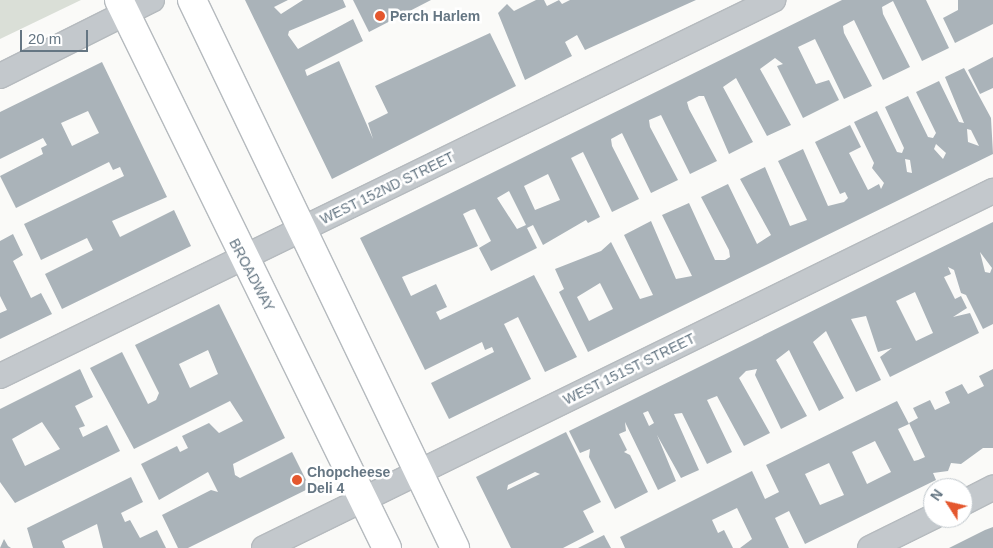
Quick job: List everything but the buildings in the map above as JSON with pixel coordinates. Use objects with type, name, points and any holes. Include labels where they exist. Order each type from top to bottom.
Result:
[{"type":"main road","points":[[192,0],[304,228],[454,548]]},
{"type":"main road","name":"BROADWAY","points":[[122,6],[242,257],[388,548]]},
{"type":"street","points":[[0,76],[122,6],[152,0]]},
{"type":"street","name":"WEST 152ND STREET","points":[[0,376],[773,0]]},
{"type":"street","name":"WEST 151ST STREET","points":[[264,548],[993,191]]},
{"type":"street","points":[[973,498],[993,488]]},
{"type":"street","points":[[870,548],[923,523]]},
{"type":"shaded area","points":[[0,0],[81,0],[0,39]]},
{"type":"place","name":"Perch Harlem","points":[[380,16]]},
{"type":"place","name":"Chopcheese Deli 4","points":[[297,480]]}]
